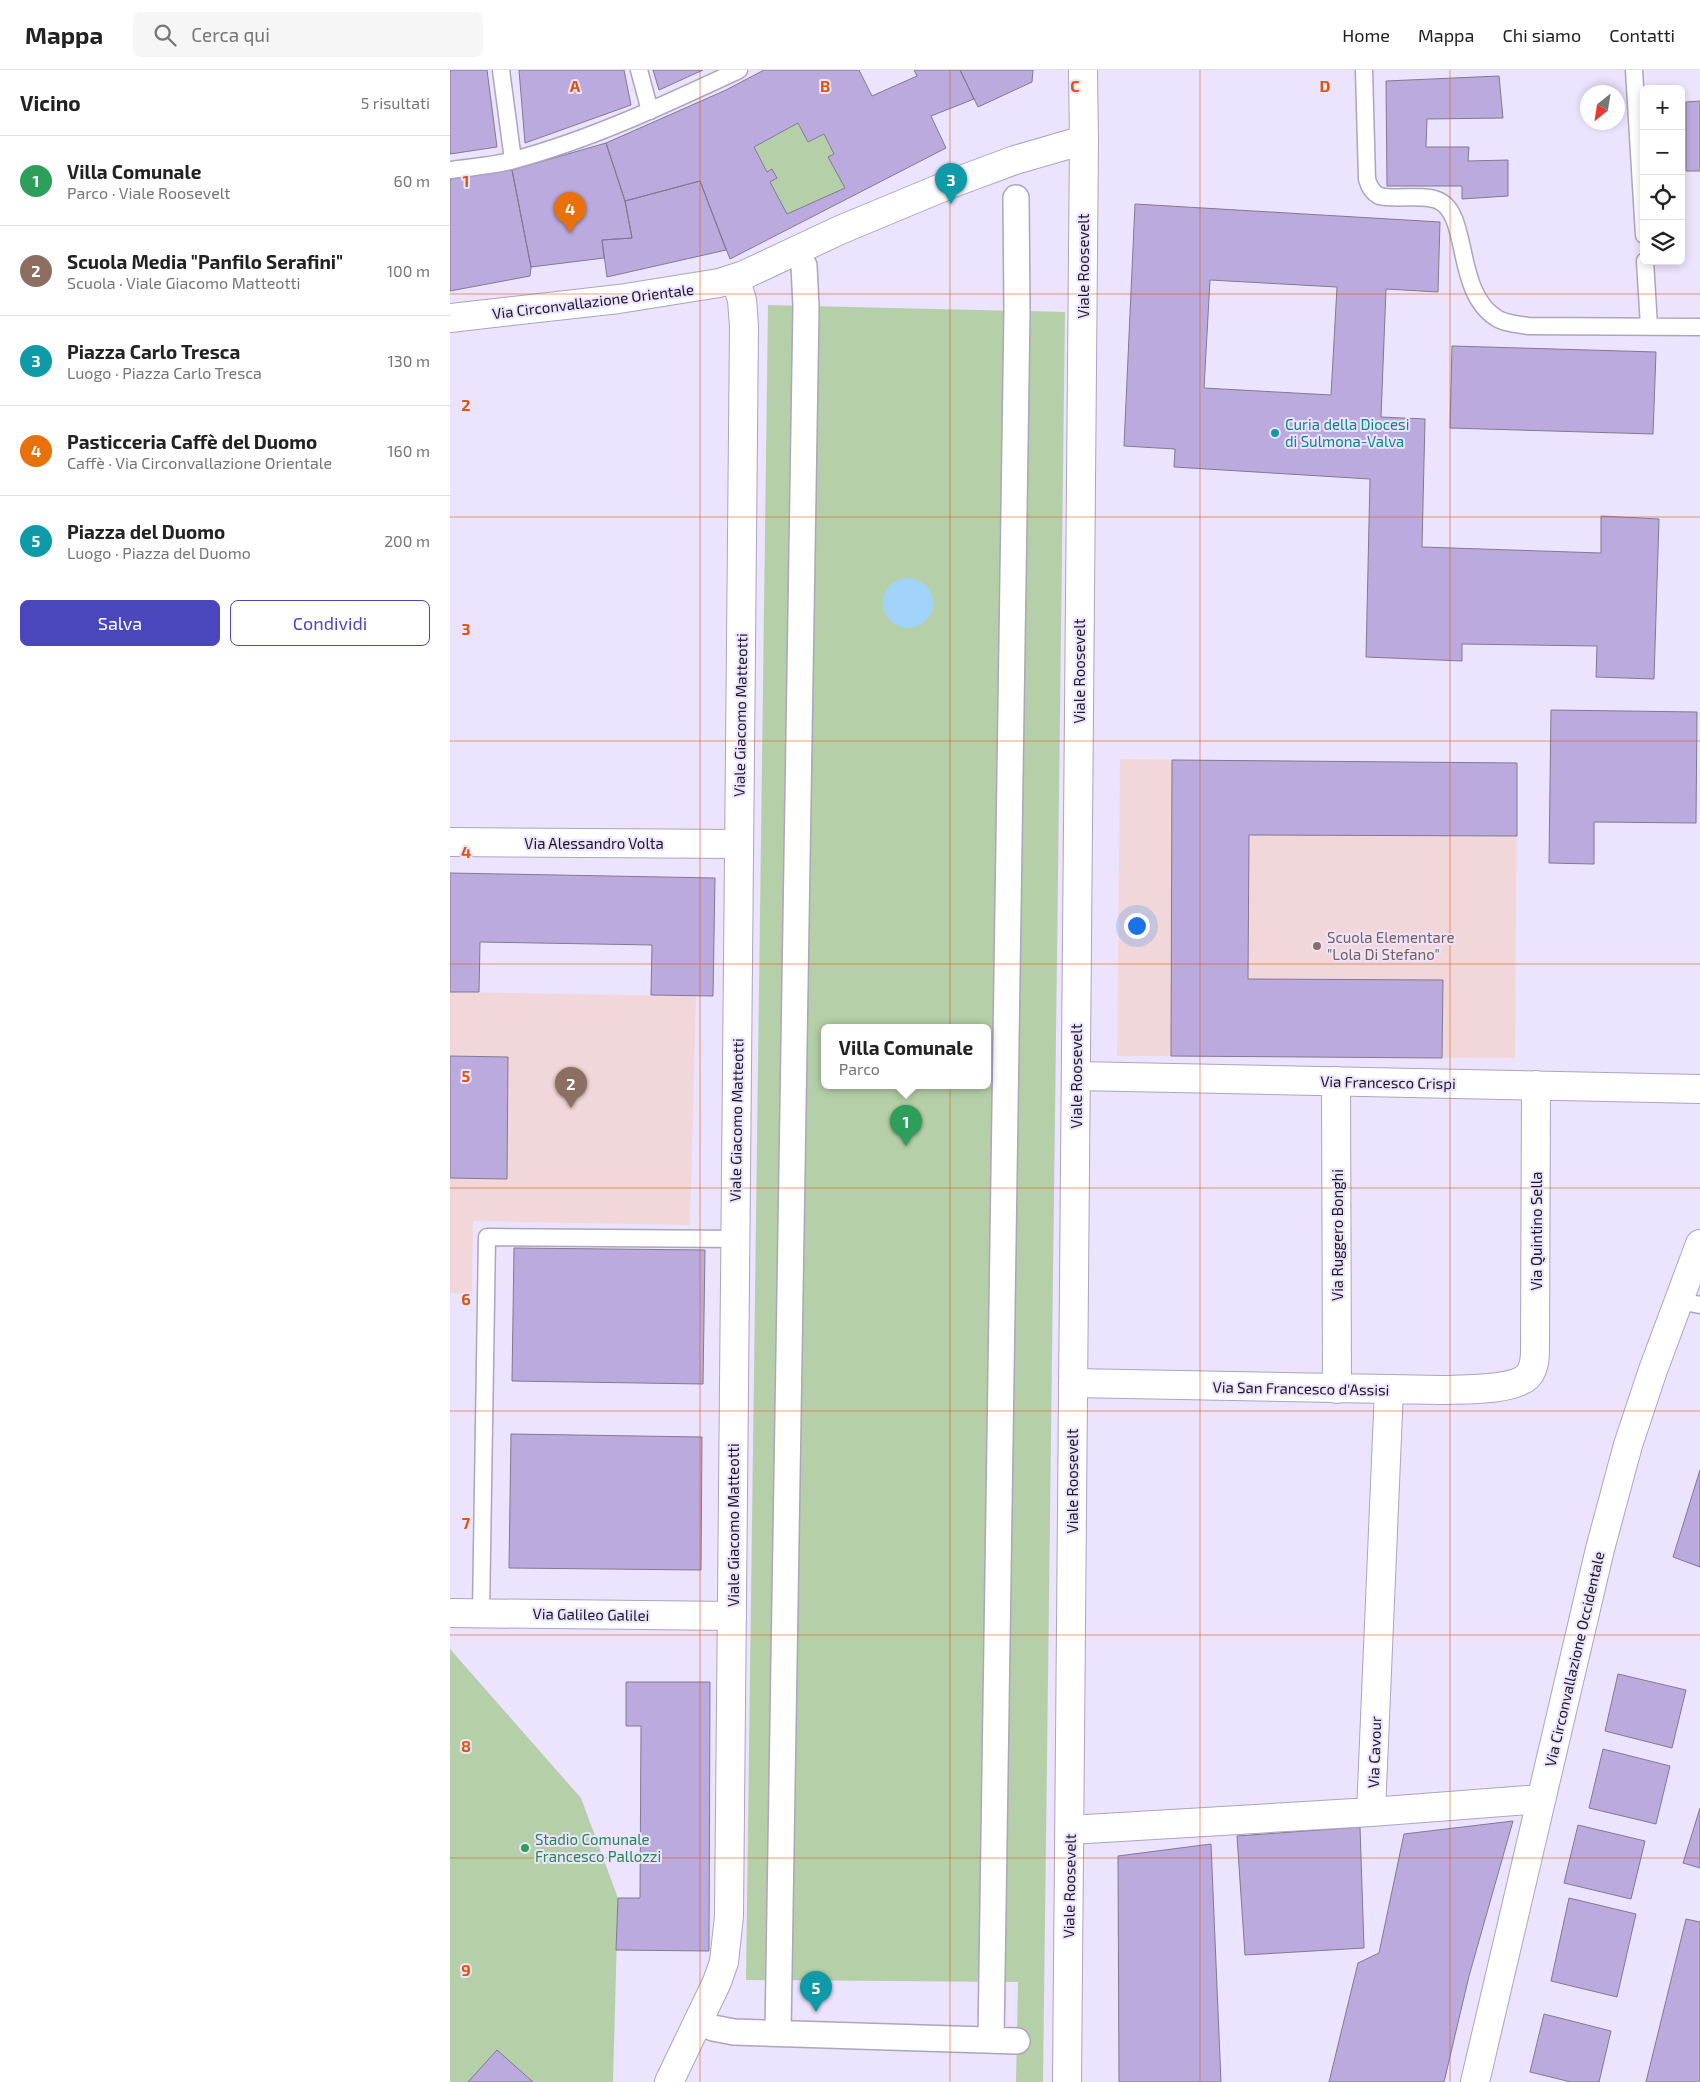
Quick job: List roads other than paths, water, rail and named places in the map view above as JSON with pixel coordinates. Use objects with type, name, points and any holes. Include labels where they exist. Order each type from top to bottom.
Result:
[{"type":"street","name":"Viale Roosevelt","points":[[1067,2082],[1084,140],[1083,70]]},
{"type":"street","name":"Via Circonvallazione Orientale","points":[[450,318],[619,299],[702,287],[735,278],[840,230],[953,183],[1015,160],[1084,140]]},
{"type":"street","points":[[991,2040],[1017,311],[1016,198]]},
{"type":"street","points":[[778,2033],[806,306],[804,266]]},
{"type":"street","name":"Viale Giacomo Matteotti","points":[[669,2082],[717,1982],[724,1962],[729,1916],[744,326],[742,300],[735,278]]},
{"type":"street","name":"Via Alessandro Volta","points":[[450,842],[739,844]]},
{"type":"street","name":"Via Francesco Crispi","points":[[1076,1076],[1700,1089]]},
{"type":"street","name":"Via Ruggero Bonghi","points":[[1336,1081],[1337,1389]]},
{"type":"street","name":"Via Quintino Sella","points":[[1528,1376],[1534,1365],[1536,1351],[1536,1085]]},
{"type":"street","name":"Via Circonvallazione Occidentale","points":[[1475,2082],[1600,1549],[1628,1444],[1689,1303],[1700,1244]]},
{"type":"street","name":"Via San Francesco d'Assisi","points":[[1073,1383],[1389,1390],[1486,1388],[1515,1383],[1528,1376]]},
{"type":"street","name":"Via Cavour","points":[[1371,1812],[1389,1390]]},
{"type":"street","name":"Via Galileo Galilei","points":[[450,1612],[732,1616]]},
{"type":"street","points":[[1070,1830],[1371,1812],[1541,1799]]},
{"type":"street","points":[[698,2022],[713,2028],[734,2032],[1017,2041]]},
{"type":"lane","points":[[501,70],[513,160]]},
{"type":"lane","points":[[639,70],[650,111]]},
{"type":"lane","points":[[450,170],[513,160],[574,140],[650,111],[738,70]]},
{"type":"lane","points":[[1364,70],[1367,180],[1369,187],[1373,193],[1379,196],[1437,199],[1445,204],[1456,223],[1471,286],[1486,310],[1498,319],[1512,324],[1528,326],[1700,327]]},
{"type":"lane","points":[[1634,70],[1643,220]]},
{"type":"lane","points":[[1645,265],[1649,326]]},
{"type":"lane","points":[[481,1613],[487,1237],[735,1239]]},
{"type":"water","points":[[908,578],[918,580],[926,585],[931,593],[933,603],[931,613],[926,621],[918,626],[908,628],[898,626],[890,621],[885,613],[883,603],[885,593],[890,585],[898,580]]},
{"type":"place","name":"Piazza Carlo Tresca","points":[[951,204]]},
{"type":"place","name":"Pasticceria Caffè del Duomo","points":[[570,233]]},
{"type":"place","name":"Curia della Diocesi di Sulmona-Valva","points":[[1275,433]]},
{"type":"place","name":"Scuola Elementare \"Lola Di Stefano\"","points":[[1317,946]]},
{"type":"place","name":"Scuola Media \"Panfilo Serafini\"","points":[[571,1108]]},
{"type":"place","name":"Villa Comunale","points":[[906,1146]]},
{"type":"place","name":"Stadio Comunale Francesco Pallozzi","points":[[525,1848]]},
{"type":"place","name":"Piazza del Duomo","points":[[816,2012]]}]
